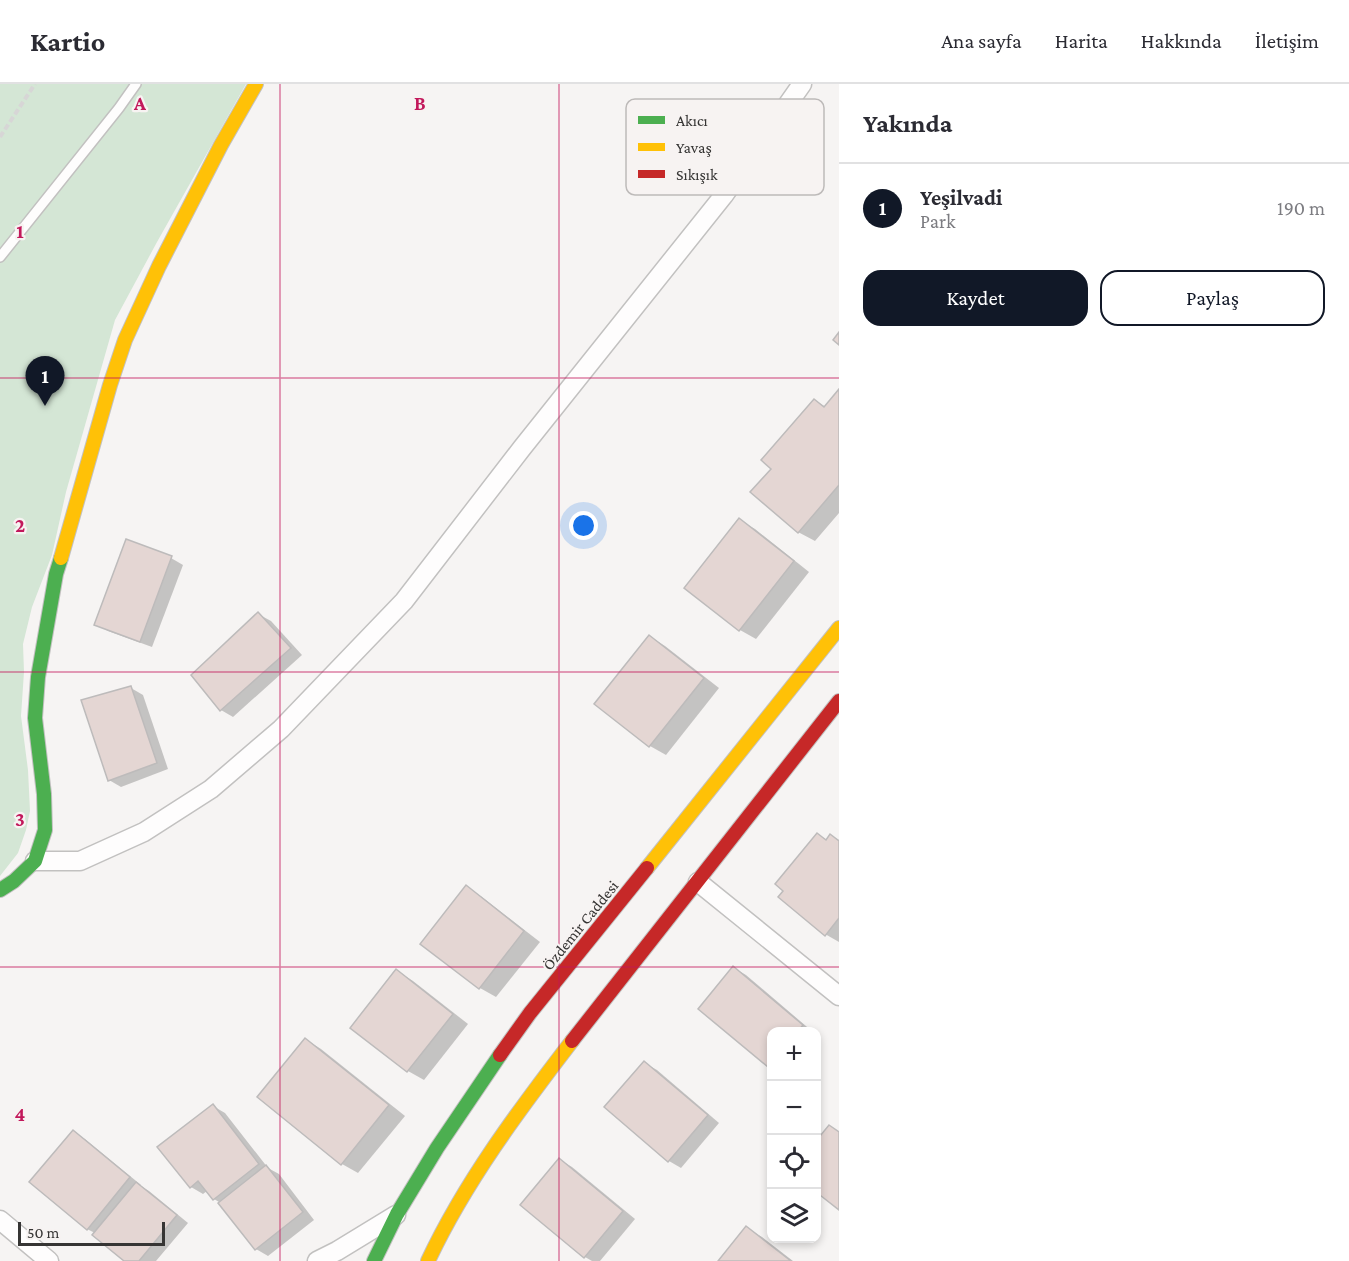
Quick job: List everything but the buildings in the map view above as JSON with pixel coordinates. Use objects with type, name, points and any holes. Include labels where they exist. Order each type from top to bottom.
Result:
[{"type":"main road","points":[[0,890],[14,881],[35,861],[45,830],[44,794],[35,718],[44,635],[56,574],[110,385],[125,340],[159,266],[221,145],[256,84]]},
{"type":"main road","name":"Özdemir Caddesi","points":[[374,1261],[397,1214],[460,1114],[530,1013],[839,628]]},
{"type":"main road","points":[[428,1261],[439,1236],[478,1171],[570,1041],[698,882],[839,700]]},
{"type":"street","points":[[791,99],[802,84]]},
{"type":"street","points":[[35,861],[80,861],[144,832],[211,789],[281,729],[404,601],[522,448],[724,195]]},
{"type":"street","points":[[698,882],[839,996]]},
{"type":"street","points":[[317,1261],[397,1214]]},
{"type":"street","points":[[0,1220],[49,1261]]},
{"type":"lane","points":[[0,257],[136,84]]},
{"type":"path","points":[[0,137],[35,84]]},
{"type":"green space","points":[[0,84],[246,84],[115,320],[66,492],[52,555],[32,607],[23,644],[21,716],[28,770],[30,811],[18,853],[0,876]]},
{"type":"traffic: fast","points":[[0,890],[14,881],[35,861],[45,830],[44,794],[35,718],[38,677],[56,574],[61,558]]},
{"type":"traffic: fast","points":[[374,1261],[397,1214],[437,1148],[500,1055]]},
{"type":"traffic: slow","points":[[61,558],[125,340],[159,266],[221,145],[256,84]]},
{"type":"traffic: slow","points":[[647,868],[839,628]]},
{"type":"traffic: slow","points":[[428,1261],[476,1175],[513,1120],[572,1041]]},
{"type":"traffic: jam","points":[[572,1041],[839,701]]},
{"type":"traffic: jam","points":[[500,1055],[530,1013],[647,868]]},
{"type":"place","name":"Yeşilvadi","points":[[45,406]]}]
